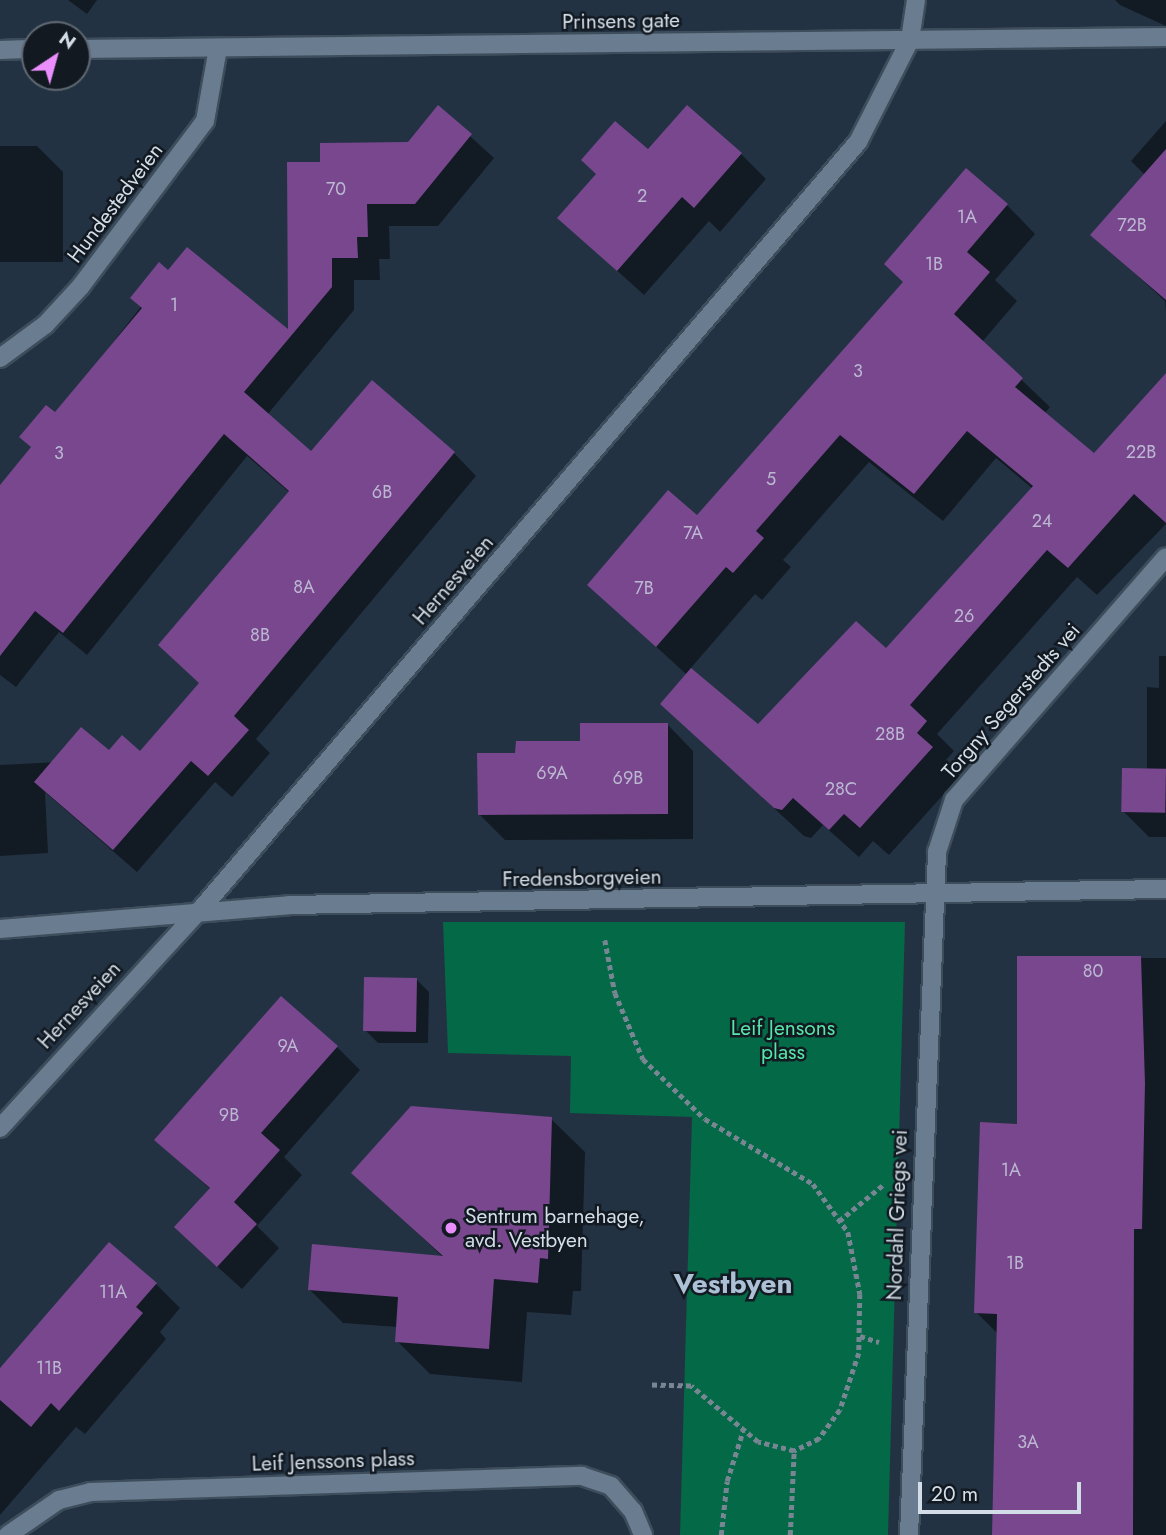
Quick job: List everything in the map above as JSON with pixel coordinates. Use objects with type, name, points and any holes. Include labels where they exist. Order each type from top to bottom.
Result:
[{"type":"street","name":"Hernesveien","points":[[0,1128],[201,909],[858,142],[910,40],[916,0]]},
{"type":"street","name":"Prinsens gate","points":[[91,49],[1166,37]]},
{"type":"street","name":"Hundestedveien","points":[[0,358],[45,325],[80,286],[205,121],[218,48]]},
{"type":"street","points":[[0,50],[21,50]]},
{"type":"street","name":"Torgny Segerstedts vei","points":[[931,896],[954,800],[1166,557]]},
{"type":"street","name":"Fredensborgveien","points":[[0,929],[201,909],[1166,890]]},
{"type":"street","name":"Nordahl Griegs vei","points":[[909,1535],[931,896]]},
{"type":"street","name":"Leif Jenssons plass","points":[[8,1535],[59,1500],[90,1492],[582,1476],[611,1486],[633,1511],[643,1535]]},
{"type":"path","points":[[606,940],[615,993],[643,1059],[705,1119],[813,1184],[848,1232],[860,1294],[859,1353],[840,1410],[819,1438],[794,1451],[743,1431],[691,1387],[650,1385]]},
{"type":"path","points":[[839,1221],[922,1154]]},
{"type":"path","points":[[721,1535],[727,1480],[743,1431]]},
{"type":"path","points":[[790,1535],[794,1451]]},
{"type":"green space","name":"Leif Jensons plass","points":[[443,922],[905,922],[888,1535],[680,1535],[692,1117],[570,1113],[571,1056],[448,1053]]},
{"type":"building","points":[[438,105],[472,134],[415,204],[367,204],[368,237],[357,237],[358,258],[332,258],[332,287],[244,392],[311,451],[372,380],[455,452],[234,716],[249,730],[208,776],[191,761],[113,850],[34,782],[81,727],[109,750],[122,735],[140,751],[199,683],[158,645],[289,491],[224,434],[63,633],[35,611],[0,656],[0,485],[31,447],[19,437],[46,405],[55,412],[142,308],[130,298],[159,262],[168,270],[187,247],[288,329],[287,162],[320,162],[320,143],[408,142]]},
{"type":"building","points":[[687,105],[742,153],[694,208],[682,197],[617,271],[557,218],[596,174],[581,160],[615,121],[648,149]]},
{"type":"building","points":[[1166,149],[1166,300],[1090,235]]},
{"type":"building","points":[[966,168],[1008,204],[967,252],[990,272],[954,314],[1023,378],[1015,387],[1094,453],[1166,373],[1166,523],[1134,494],[1068,568],[1047,550],[910,705],[927,721],[917,733],[933,747],[860,828],[844,814],[829,830],[793,798],[782,810],[774,808],[660,704],[691,668],[758,724],[856,621],[886,648],[1033,486],[967,431],[914,494],[840,435],[756,531],[764,538],[733,573],[726,567],[656,647],[587,585],[668,490],[697,515],[903,282],[884,264]]},
{"type":"building","points":[[580,723],[668,723],[668,814],[478,815],[477,753],[515,753],[516,741],[580,741]]},
{"type":"building","points":[[1122,768],[1166,769],[1165,813],[1121,812]]},
{"type":"building","points":[[1017,956],[1141,956],[1145,1083],[1142,1229],[1134,1229],[1133,1535],[992,1535],[997,1314],[974,1313],[980,1122],[1017,1124]]},
{"type":"building","points":[[364,977],[417,978],[416,1032],[363,1031]]},
{"type":"building","points":[[281,996],[338,1046],[261,1133],[280,1150],[234,1202],[257,1224],[217,1267],[174,1227],[210,1188],[154,1140]]},
{"type":"building","points":[[411,1106],[552,1117],[548,1259],[540,1258],[538,1283],[494,1279],[489,1349],[395,1342],[398,1297],[308,1290],[312,1244],[443,1256],[351,1173]]},
{"type":"building","points":[[109,1242],[157,1283],[136,1307],[143,1313],[59,1411],[51,1403],[31,1427],[0,1400],[0,1368]]},
{"type":"place","name":"Sentrum barnehage, avd. Vestbyen","points":[[451,1228]]},
{"type":"district","name":"Vestbyen","points":[[733,1284]]}]
